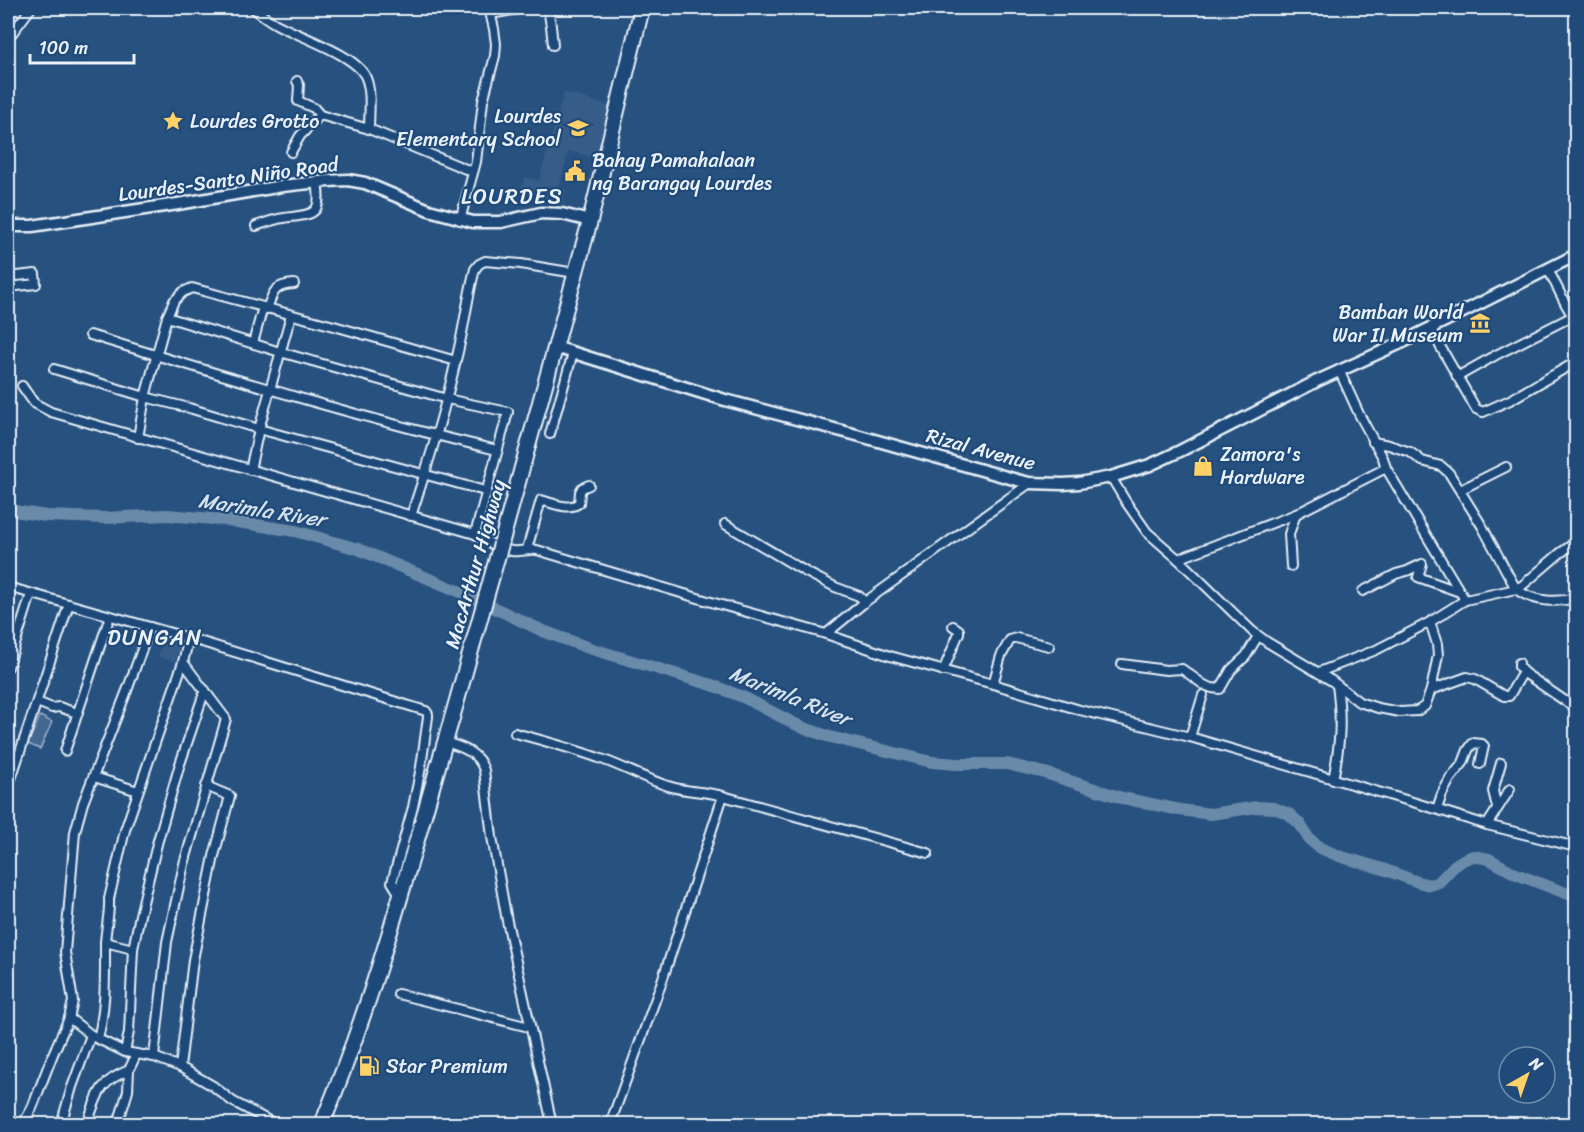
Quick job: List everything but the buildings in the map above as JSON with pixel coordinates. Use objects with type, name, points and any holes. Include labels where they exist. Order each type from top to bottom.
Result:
[{"type":"highway","name":"MacArthur Highway","points":[[322,1125],[357,1032],[452,718],[590,221],[640,14]]},
{"type":"street","points":[[8,37],[32,8]]},
{"type":"street","points":[[253,8],[277,25],[347,57],[360,67],[368,84],[369,129]]},
{"type":"street","points":[[459,220],[478,151],[483,101],[495,56],[494,29],[490,11],[524,8]]},
{"type":"street","points":[[548,8],[553,45]]},
{"type":"street","points":[[297,81],[298,101],[314,108],[320,115],[369,129],[473,172]]},
{"type":"street","points":[[291,152],[300,136],[320,115]]},
{"type":"street","name":"Lourdes-Santo Niño Road","points":[[8,226],[33,226],[282,186],[340,180],[357,181],[459,220],[494,222],[552,213],[590,221]]},
{"type":"street","points":[[256,226],[272,220],[309,215],[314,212],[319,203],[317,182]]},
{"type":"street","name":"Rizal Avenue","points":[[555,347],[725,400],[1030,483],[1071,483],[1111,477],[1165,459],[1339,370],[1401,343],[1576,255]]},
{"type":"street","points":[[411,516],[447,399],[475,269],[485,261],[575,273]]},
{"type":"street","points":[[1457,377],[1496,355],[1575,319],[1548,269]]},
{"type":"street","points":[[8,277],[35,274],[36,284],[8,287]]},
{"type":"street","points":[[253,344],[273,292],[284,284],[294,284]]},
{"type":"street","points":[[138,438],[145,397],[167,317],[174,300],[192,288],[456,361]]},
{"type":"street","points":[[250,470],[291,315]]},
{"type":"street","points":[[167,317],[280,352],[447,399],[508,412],[475,534]]},
{"type":"street","points":[[1431,327],[1478,411],[1483,412],[1526,392],[1576,362]]},
{"type":"street","points":[[90,335],[271,389],[497,450]]},
{"type":"street","points":[[550,434],[573,353]]},
{"type":"street","points":[[54,369],[145,397],[485,491]]},
{"type":"street","points":[[1339,370],[1386,468],[1465,600]]},
{"type":"street","points":[[22,386],[34,403],[51,412],[475,534],[488,543],[512,551],[537,550],[566,558],[826,634],[867,649],[943,671],[1190,738],[1487,825],[1576,847]]},
{"type":"street","points":[[1373,442],[1410,452],[1422,461],[1441,466],[1449,473],[1516,589],[1524,595],[1545,600],[1576,598]]},
{"type":"street","points":[[1460,490],[1506,467]]},
{"type":"street","points":[[1178,559],[1296,514],[1386,468]]},
{"type":"street","points":[[1111,477],[1147,532],[1227,608],[1258,636],[1319,672],[1359,702],[1400,712],[1413,712],[1425,706],[1431,690],[1438,655],[1430,622]]},
{"type":"street","points":[[826,634],[865,602],[1030,483]]},
{"type":"street","points":[[526,549],[541,500],[569,507],[575,506],[579,503],[582,488],[589,485]]},
{"type":"street","points":[[1291,566],[1289,534],[1296,514]]},
{"type":"street","points":[[725,524],[806,572],[859,596],[865,602]]},
{"type":"street","points":[[1319,672],[1377,650],[1430,622],[1465,600],[1516,589],[1576,542]]},
{"type":"street","points":[[1363,591],[1422,564],[1418,577],[1460,592]]},
{"type":"street","points":[[8,587],[189,638],[428,712],[422,766],[392,882],[400,896]]},
{"type":"street","points":[[8,667],[32,594]]},
{"type":"street","points":[[8,788],[69,604]]},
{"type":"street","points":[[65,751],[110,616]]},
{"type":"street","points":[[943,671],[959,633],[959,630],[953,626]]},
{"type":"street","points":[[23,1125],[69,1018],[73,1001],[65,952],[75,832],[83,803],[150,627]]},
{"type":"street","points":[[1122,664],[1166,670],[1182,669],[1204,685],[1220,689],[1231,670],[1246,656],[1258,636]]},
{"type":"street","points":[[99,1040],[106,990],[105,942],[109,899],[124,830],[183,662],[189,638]]},
{"type":"street","points":[[993,684],[1001,656],[1010,639],[1016,638],[1049,646]]},
{"type":"street","points":[[154,1057],[167,942],[184,864],[226,719],[183,662]]},
{"type":"street","points":[[1519,663],[1523,672],[1576,707]]},
{"type":"street","points":[[1431,690],[1467,677],[1475,679],[1504,696],[1509,696],[1523,672]]},
{"type":"street","points":[[1333,780],[1340,744],[1337,685]]},
{"type":"street","points":[[125,1052],[129,1032],[133,949],[157,844],[179,767],[205,690]]},
{"type":"street","points":[[1190,738],[1203,694]]},
{"type":"street","points":[[37,702],[52,708],[61,707],[77,713]]},
{"type":"street","points":[[516,733],[604,760],[668,786],[695,793],[706,792],[723,796],[928,853]]},
{"type":"street","points":[[445,742],[472,753],[484,770],[492,837],[505,911],[552,1125]]},
{"type":"street","points":[[1437,809],[1450,779],[1463,763],[1473,743],[1484,746],[1480,764]]},
{"type":"street","points":[[1497,807],[1493,791],[1501,763]]},
{"type":"street","points":[[94,777],[138,791]]},
{"type":"street","points":[[180,1067],[193,960],[214,856],[231,796],[206,786]]},
{"type":"street","points":[[1487,825],[1510,789]]},
{"type":"street","points":[[610,1125],[660,987],[723,796]]},
{"type":"street","points":[[105,942],[133,949]]},
{"type":"street","points":[[398,994],[529,1027]]},
{"type":"street","points":[[69,1018],[99,1040],[125,1052],[154,1057],[180,1067],[274,1125]]},
{"type":"street","points":[[61,1125],[91,1035]]},
{"type":"street","points":[[118,1125],[128,1091],[129,1070],[136,1055]]},
{"type":"street","points":[[87,1125],[99,1091],[105,1082],[129,1070]]},
{"type":"shaded area","name":"Lourdes Elementary School","points":[[564,92],[609,106],[595,158],[569,151],[559,188],[566,190],[562,204],[520,192],[525,177],[539,180]]},
{"type":"shaded area","points":[[164,637],[181,642],[175,662],[158,657]]},
{"type":"shaded area","points":[[40,716],[52,722],[40,749],[28,744]]},
{"type":"waterway","name":"Marimla River","points":[[8,510],[46,516],[105,518],[167,515],[224,520],[295,531],[358,549],[463,593],[543,631],[589,648],[712,685],[745,698],[801,727],[830,737],[932,762],[1007,764],[1045,773],[1122,798],[1180,810],[1211,814],[1257,807],[1274,808],[1289,814],[1300,824],[1309,839],[1320,848],[1418,882],[1430,885],[1439,882],[1454,866],[1473,856],[1489,859],[1516,874],[1576,897]]},
{"type":"place","name":"Lourdes Grotto","points":[[173,121]]},
{"type":"place","name":"Lourdes Elementary School","points":[[578,128]]},
{"type":"place","name":"Bahay Pamahalaan ng Barangay Lourdes","points":[[575,171]]},
{"type":"place","name":"Bamban World War II Museum","points":[[1480,323]]},
{"type":"place","name":"Zamora's Hardware","points":[[1203,466]]},
{"type":"place","name":"Star Premium","points":[[369,1066]]},
{"type":"district","name":"LOURDES","points":[[512,196]]},
{"type":"district","name":"DUNGAN","points":[[155,637]]}]
